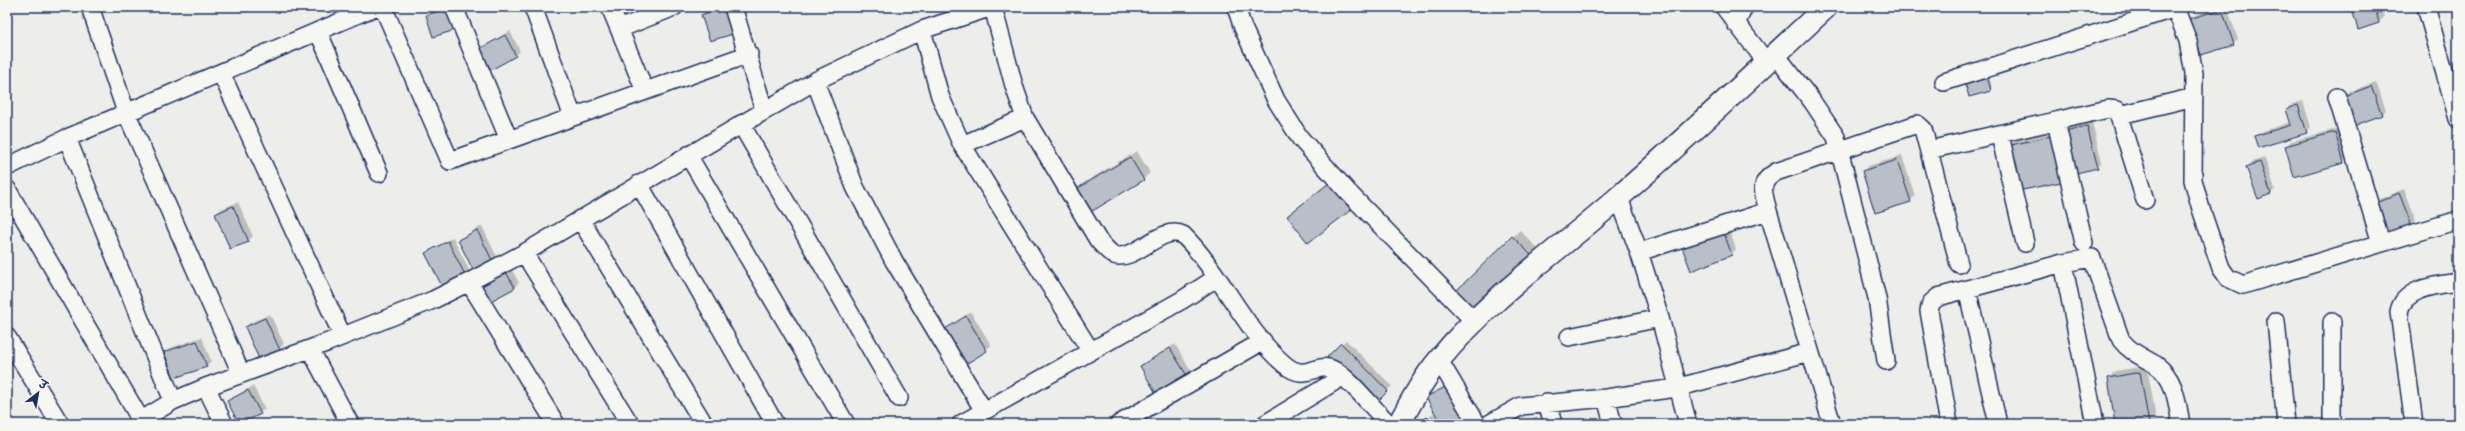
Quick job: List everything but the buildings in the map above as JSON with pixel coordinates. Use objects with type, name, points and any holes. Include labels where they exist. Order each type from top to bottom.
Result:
[{"type":"street","points":[[90,7],[126,112],[241,373]]},
{"type":"street","points":[[7,167],[126,112],[375,7]]},
{"type":"street","points":[[383,7],[450,161],[748,54]]},
{"type":"street","points":[[454,7],[509,140]]},
{"type":"street","points":[[533,7],[573,117]]},
{"type":"street","points":[[610,7],[645,91]]},
{"type":"street","points":[[619,29],[674,7]]},
{"type":"street","points":[[733,7],[764,110]]},
{"type":"street","points":[[7,189],[140,423],[173,401],[206,387],[310,349],[433,300],[524,253],[815,81],[922,30],[993,7],[1014,86],[1025,118],[1098,240],[1107,250],[1116,255],[1125,254],[1169,233],[1177,232],[1188,240],[1263,341],[1283,364],[1294,371],[1305,373],[1324,368],[1332,369],[1389,424]]},
{"type":"street","points":[[1236,7],[1276,100],[1300,138],[1348,192],[1475,322]]},
{"type":"street","points":[[1724,7],[1736,24],[1772,59],[1816,107],[1836,137],[1877,298],[1886,361]]},
{"type":"street","points":[[1736,24],[1744,7]]},
{"type":"street","points":[[1400,424],[1414,396],[1439,360],[1475,322],[1523,277],[1619,198],[1772,59],[1826,7]]},
{"type":"street","points":[[1944,82],[2177,7],[2188,41],[2194,73],[2194,180],[2203,216],[2221,268],[2228,278],[2243,285],[2458,220]]},
{"type":"street","points":[[2426,7],[2458,119]]},
{"type":"street","points":[[922,30],[940,96],[962,146],[1090,350]]},
{"type":"street","points":[[318,31],[379,173]]},
{"type":"street","points":[[220,73],[342,335]]},
{"type":"street","points":[[815,81],[855,187],[894,261],[984,410]]},
{"type":"street","points":[[2120,115],[2194,97]]},
{"type":"street","points":[[2337,97],[2381,243]]},
{"type":"street","points":[[1929,150],[2056,122],[2108,108],[2117,110],[2120,115],[2145,200]]},
{"type":"street","points":[[962,146],[1025,118]]},
{"type":"street","points":[[2056,122],[2084,243]]},
{"type":"street","points":[[740,124],[899,398]]},
{"type":"street","points":[[1832,424],[1768,211],[1763,189],[1768,176],[1916,124],[1923,129],[1959,264]]},
{"type":"street","points":[[2000,135],[2025,242]]},
{"type":"street","points":[[67,138],[173,401]]},
{"type":"street","points":[[688,155],[846,424]]},
{"type":"street","points":[[639,184],[775,424]]},
{"type":"street","points":[[1619,198],[1640,252],[1660,318],[1676,388],[1688,424]]},
{"type":"street","points":[[1640,252],[1768,211]]},
{"type":"street","points":[[580,219],[704,424]]},
{"type":"street","points":[[524,253],[630,424]]},
{"type":"street","points":[[1949,424],[1929,312],[1931,303],[1938,297],[1966,289],[2062,263],[2092,258],[2121,340],[2130,351],[2158,366],[2168,377],[2175,390],[2181,424]]},
{"type":"street","points":[[2062,263],[2095,424]]},
{"type":"street","points":[[961,424],[1090,350],[1182,300],[1216,278]]},
{"type":"street","points":[[469,282],[556,424]]},
{"type":"street","points":[[2414,424],[2399,312],[2400,302],[2407,296],[2421,290],[2458,282]]},
{"type":"street","points":[[1966,289],[1998,424]]},
{"type":"street","points":[[1569,336],[1660,318]]},
{"type":"street","points":[[2276,321],[2286,424]]},
{"type":"street","points":[[2332,322],[2332,424]]},
{"type":"street","points":[[7,337],[60,424]]},
{"type":"street","points":[[1119,424],[1263,341]]},
{"type":"street","points":[[310,349],[350,424]]},
{"type":"street","points":[[1490,424],[1521,406],[1547,402],[1606,398],[1676,388],[1810,352]]},
{"type":"street","points":[[1439,360],[1477,424]]},
{"type":"street","points":[[1265,424],[1342,377]]},
{"type":"street","points":[[206,387],[224,424]]},
{"type":"street","points":[[1606,398],[1613,424]]},
{"type":"street","points":[[1547,402],[1553,424]]},
{"type":"water","points":[[2458,402],[2458,424],[2454,424],[2452,415]]}]
